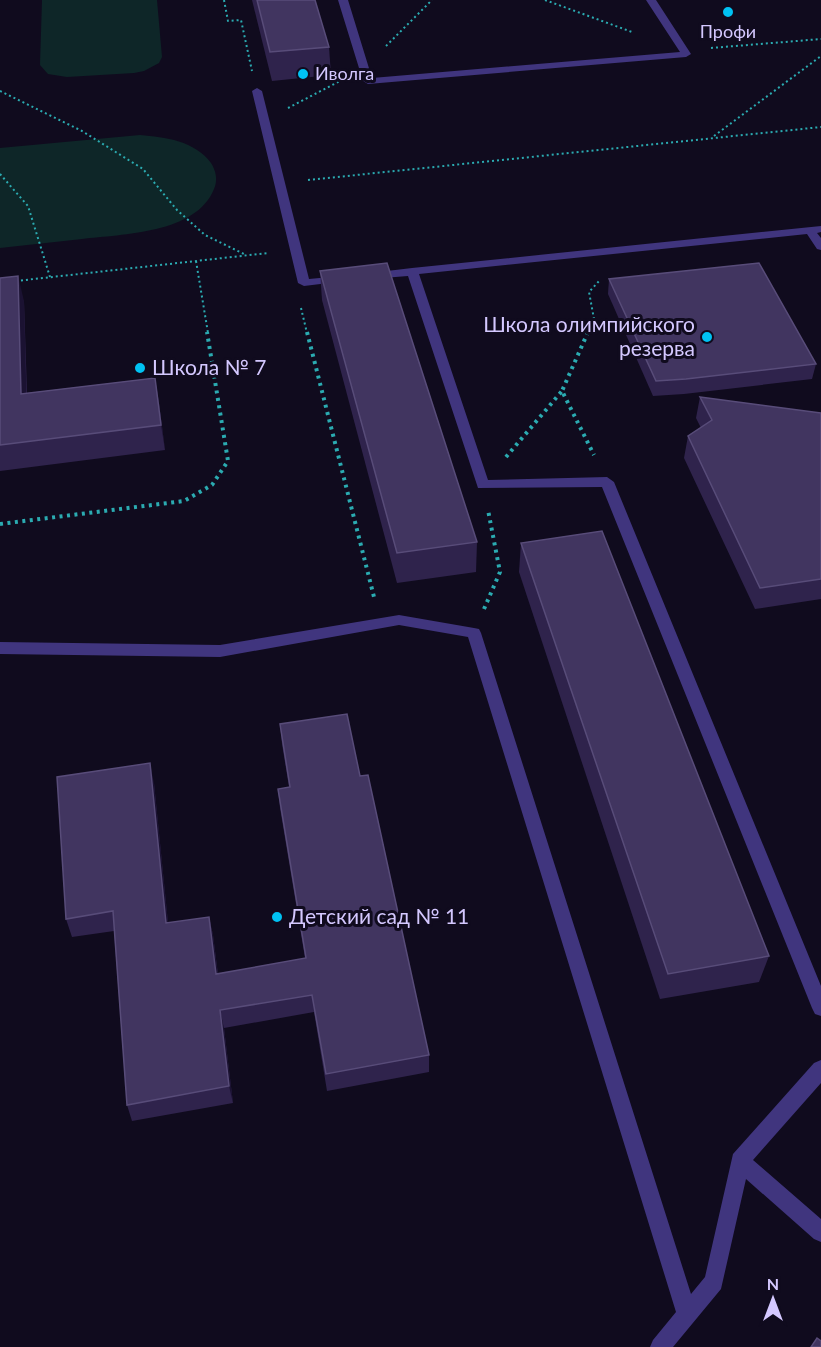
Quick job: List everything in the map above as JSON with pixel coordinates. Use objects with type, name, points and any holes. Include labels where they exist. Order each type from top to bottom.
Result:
[{"type":"lane","points":[[343,0],[368,81],[686,54],[651,0]]},
{"type":"lane","points":[[257,91],[304,283],[815,229],[821,247]]},
{"type":"lane","points":[[412,272],[483,485],[607,482],[821,1008]]},
{"type":"lane","points":[[0,648],[220,651],[381,625],[399,620],[474,633],[687,1314]]},
{"type":"lane","points":[[660,1347],[714,1282],[740,1161],[821,1069]]},
{"type":"lane","points":[[740,1161],[821,1232]]},
{"type":"path","points":[[224,0],[228,21],[241,20],[257,91]]},
{"type":"path","points":[[545,0],[684,51],[821,39]]},
{"type":"path","points":[[712,137],[821,56]]},
{"type":"path","points":[[0,91],[82,131],[143,169],[177,210],[205,235],[246,255]]},
{"type":"path","points":[[280,183],[821,127]]},
{"type":"path","points":[[0,174],[28,206],[50,277]]},
{"type":"path","points":[[607,482],[562,392],[594,319],[589,292],[626,249]]},
{"type":"path","points":[[10,282],[297,250]]},
{"type":"path","points":[[0,524],[184,501],[212,485],[228,462],[196,261]]},
{"type":"path","points":[[304,283],[301,309],[381,625]]},
{"type":"green space","points":[[42,0],[157,0],[162,57],[159,63],[144,71],[134,73],[67,77],[48,74],[40,65]]},
{"type":"green space","points":[[140,135],[169,139],[188,145],[211,163],[216,182],[205,204],[191,215],[156,229],[0,248],[0,148]]},
{"type":"building","points":[[257,0],[315,0],[329,47],[270,52]]},
{"type":"building","points":[[387,263],[477,542],[397,553],[320,271]]},
{"type":"building","name":"Школа олимпийского резерва","points":[[759,263],[816,364],[656,381],[609,279]]},
{"type":"building","points":[[18,276],[21,394],[155,378],[161,425],[0,445],[0,278]]},
{"type":"building","points":[[700,397],[821,413],[821,579],[760,588],[688,436],[712,420]]},
{"type":"building","points":[[602,531],[769,956],[668,974],[521,543]]},
{"type":"building","points":[[347,714],[360,776],[368,775],[429,1055],[326,1074],[312,995],[220,1010],[229,1086],[127,1105],[113,911],[66,919],[57,777],[150,763],[166,923],[209,917],[216,974],[306,958],[278,789],[290,787],[280,724]]},
{"type":"building","points":[[817,1338],[821,1341],[821,1347],[811,1347]]},
{"type":"place","name":"Профи","points":[[728,12]]},
{"type":"place","name":"Иволга","points":[[303,74]]},
{"type":"place","name":"Школа олимпийского резерва","points":[[707,337]]},
{"type":"place","name":"Школа № 7","points":[[140,368]]},
{"type":"place","name":"Детский сад № 11","points":[[277,917]]}]
